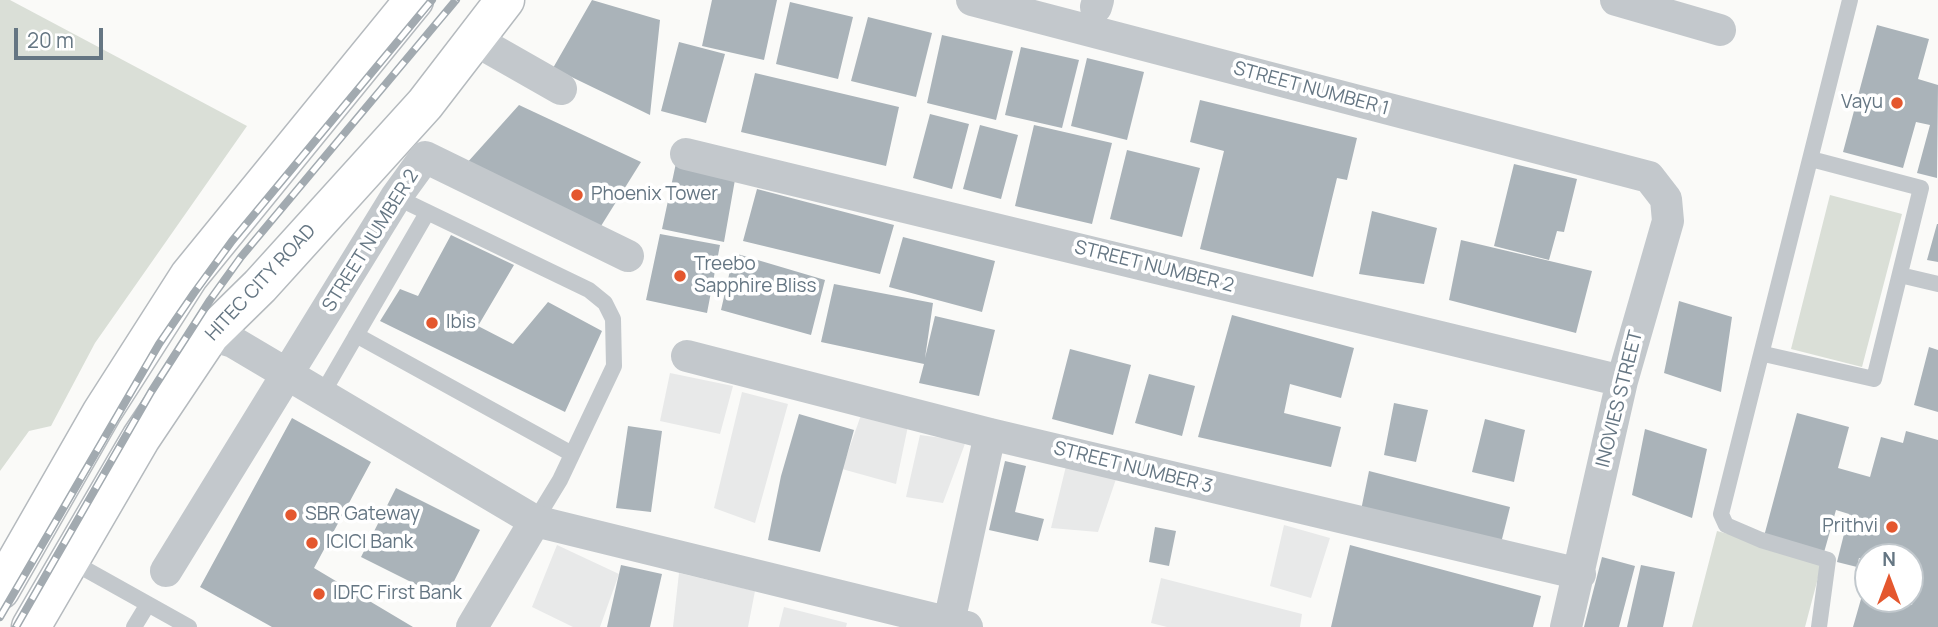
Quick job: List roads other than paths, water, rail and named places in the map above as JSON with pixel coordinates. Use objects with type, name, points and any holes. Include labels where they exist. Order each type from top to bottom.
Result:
[{"type":"main road","points":[[0,590],[102,412],[189,276],[414,0]]},
{"type":"main road","name":"HITEC CITY ROAD","points":[[31,627],[141,438],[210,335],[260,286],[425,104],[505,0]]},
{"type":"street","name":"STREET NUMBER 1","points":[[972,0],[1649,177]]},
{"type":"street","points":[[1616,0],[1720,30]]},
{"type":"street","points":[[475,40],[561,89]]},
{"type":"street","name":"STREET NUMBER 2","points":[[166,571],[396,197],[429,150],[624,248]]},
{"type":"street","name":"STREET NUMBER 2","points":[[686,153],[1622,381]]},
{"type":"street","name":"INOVIES STREET","points":[[1566,627],[1622,381],[1668,221],[1667,199],[1649,177]]},
{"type":"street","points":[[210,335],[233,342],[535,520],[955,626],[990,434]]},
{"type":"street","name":"STREET NUMBER 3","points":[[687,356],[990,434],[1580,574]]},
{"type":"street","points":[[471,627],[535,520]]},
{"type":"lane","points":[[1819,627],[1830,564],[1828,560],[1749,535],[1726,525],[1721,514],[1764,354],[1850,0]]},
{"type":"lane","points":[[1764,354],[1874,379],[1921,188],[1811,159]]},
{"type":"lane","points":[[396,197],[589,290],[605,303],[613,319],[614,366],[572,454],[535,520]]},
{"type":"lane","points":[[321,396],[427,213]]},
{"type":"lane","points":[[1900,275],[1938,284]]},
{"type":"lane","points":[[356,335],[572,454]]},
{"type":"lane","points":[[69,560],[189,627]]},
{"type":"lane","points":[[134,627],[148,604]]},
{"type":"railway","points":[[0,617],[159,344],[194,293],[232,241],[432,0]]},
{"type":"railway","points":[[16,627],[151,392],[210,300],[241,257],[456,0]]},
{"type":"place","name":"Vayu","points":[[1897,103]]},
{"type":"place","name":"Phoenix Tower","points":[[577,195]]},
{"type":"place","name":"Treebo Sapphire Bliss","points":[[680,276]]},
{"type":"place","name":"Ibis","points":[[432,323]]},
{"type":"place","name":"SBR Gateway","points":[[291,515]]},
{"type":"place","name":"Prithvi","points":[[1892,527]]},
{"type":"place","name":"ICICI Bank","points":[[312,543]]},
{"type":"place","name":"IDFC First Bank","points":[[319,594]]}]
